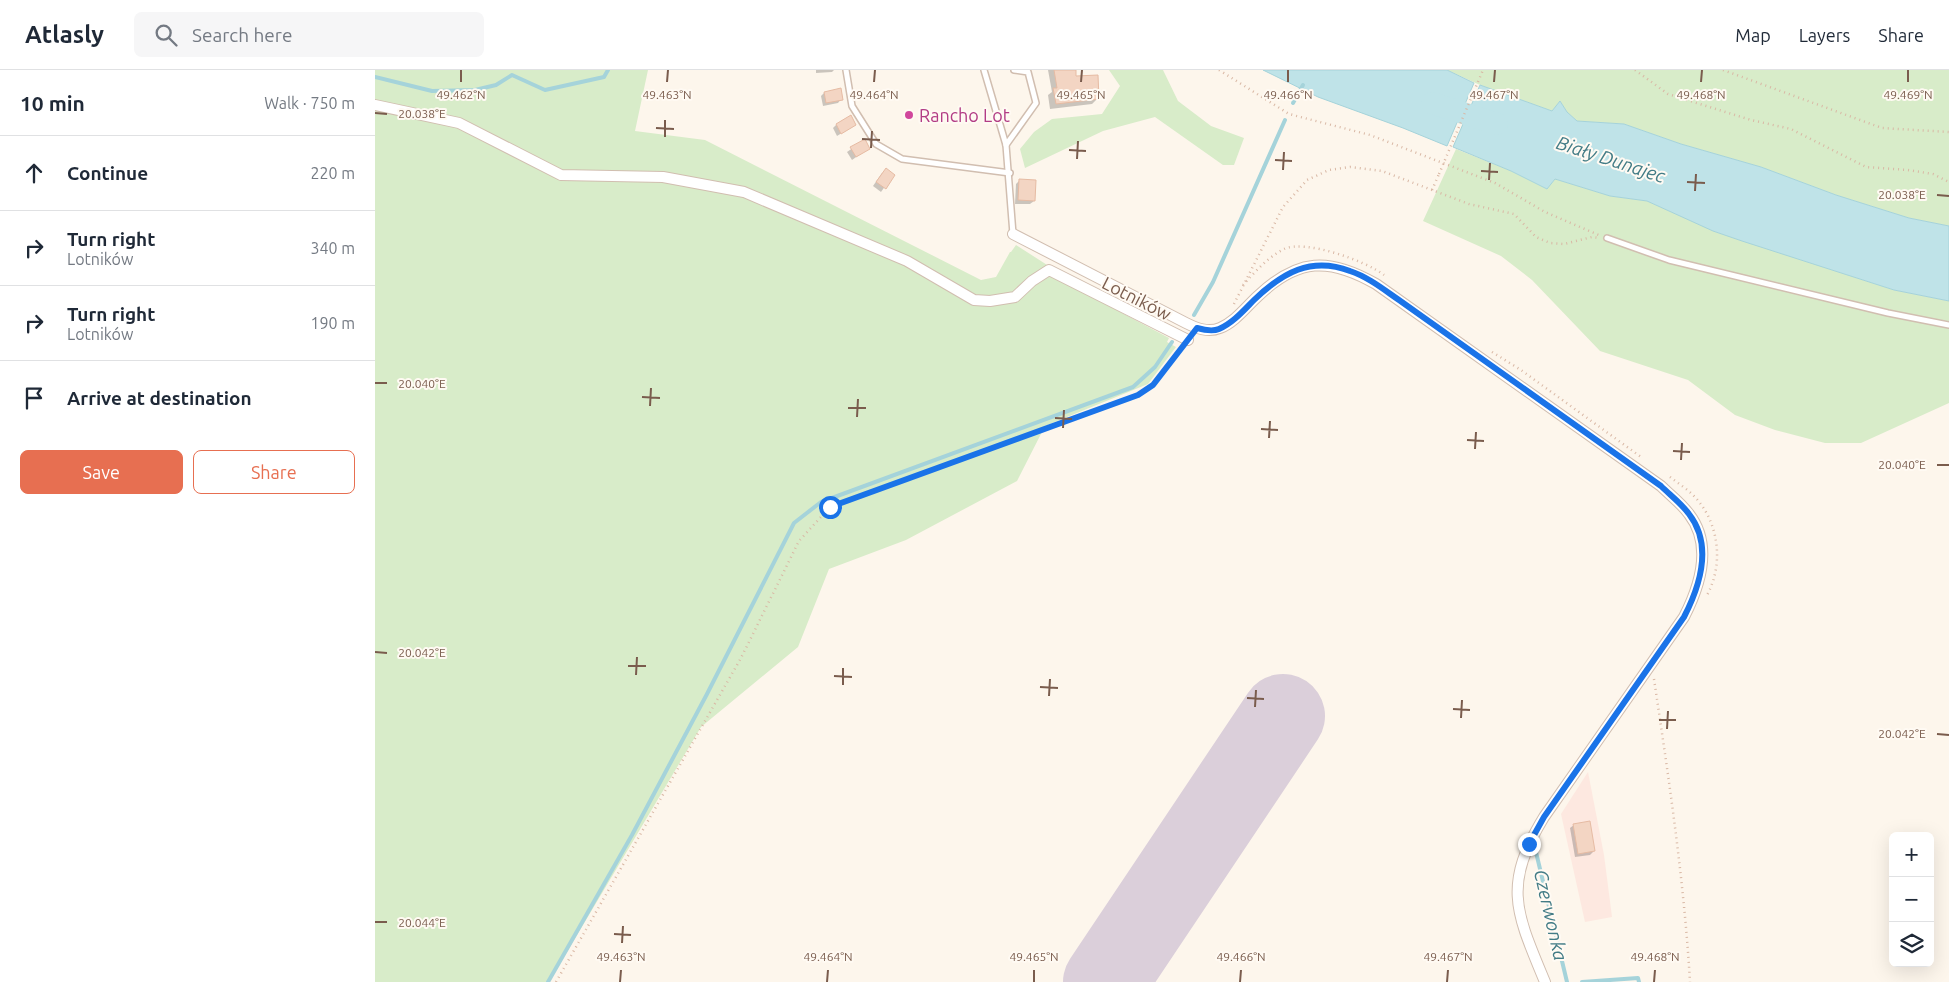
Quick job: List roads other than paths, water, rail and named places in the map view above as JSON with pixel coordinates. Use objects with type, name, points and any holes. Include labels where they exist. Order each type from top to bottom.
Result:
[{"type":"street","points":[[375,105],[459,123],[561,175],[663,177],[744,192],[907,261],[974,300],[990,301],[1015,297],[1032,280],[1049,270],[1188,340]]},
{"type":"street","name":"Lotników","points":[[1013,234],[1197,328],[1211,330],[1223,327],[1229,323],[1284,274],[1298,269],[1321,265],[1335,266],[1355,272],[1376,284],[1661,486],[1689,514],[1696,526],[1701,543],[1701,573],[1692,602],[1684,617],[1544,817],[1524,855],[1518,880],[1518,905],[1526,936],[1545,982]]},
{"type":"lane","points":[[846,70],[852,106],[876,144],[902,159],[1010,172]]},
{"type":"lane","points":[[984,70],[1006,145],[1010,172],[1013,234]]},
{"type":"lane","points":[[1006,145],[1036,103],[1028,72],[1014,70]]},
{"type":"lane","points":[[1607,238],[1669,260],[1888,313],[1949,325]]},
{"type":"water","points":[[1263,70],[1447,70],[1474,83],[1447,146],[1318,97]]},
{"type":"water","points":[[1480,85],[1552,111],[1560,101],[1567,112],[1577,121],[1624,124],[1681,144],[1761,167],[1836,195],[1909,218],[1949,226],[1949,301],[1894,290],[1742,241],[1713,231],[1647,201],[1610,196],[1555,179],[1547,189],[1511,171],[1453,147]]},
{"type":"waterway","points":[[375,77],[432,91],[475,90],[496,85],[512,75],[545,90],[604,77],[608,70]]},
{"type":"waterway","points":[[1293,103],[1303,85]]},
{"type":"waterway","name":"Biały Dunajec","points":[[1432,103],[1497,124]]},
{"type":"waterway","points":[[1194,315],[1213,282],[1285,120]]},
{"type":"waterway","points":[[548,982],[632,835],[707,694],[794,523],[821,502],[1133,387],[1155,367],[1172,342]]},
{"type":"waterway","name":"Czerwonka","points":[[1535,848],[1567,982]]},
{"type":"waterway","name":"Czerwonka","points":[[1582,982],[1638,978],[1639,982]]},
{"type":"place","name":"Rancho Lot","points":[[909,115]]}]
